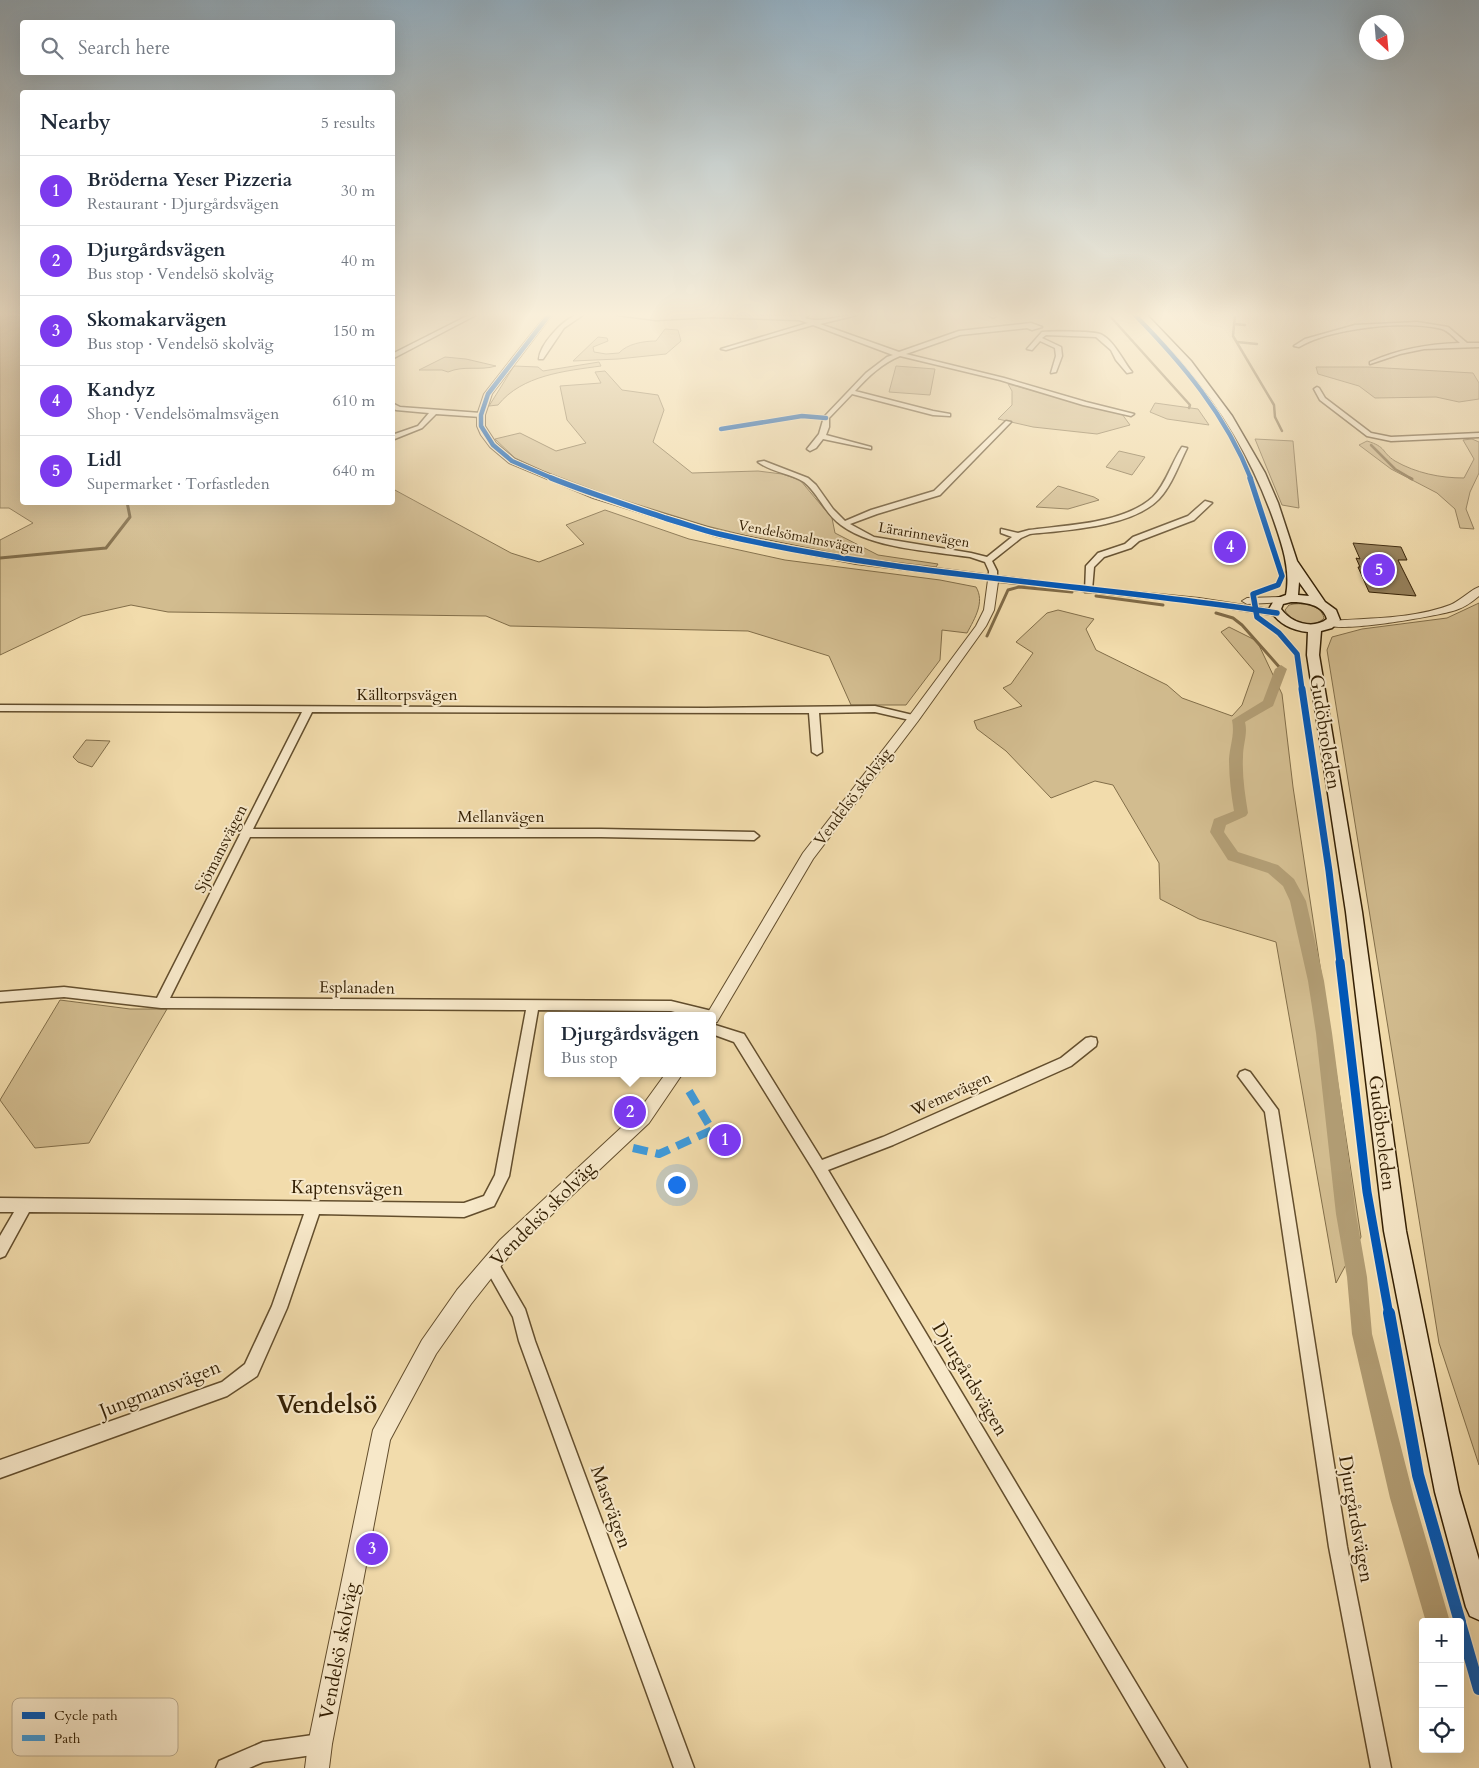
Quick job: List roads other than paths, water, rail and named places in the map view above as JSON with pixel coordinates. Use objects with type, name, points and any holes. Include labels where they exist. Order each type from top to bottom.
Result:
[{"type":"main road","points":[[1214,398],[1237,431],[1269,492],[1292,562],[1294,586],[1286,599]]},
{"type":"main road","points":[[1292,562],[1325,607],[1334,620],[1330,624],[1308,628],[1290,623],[1277,613],[1275,609],[1276,604],[1286,599],[1301,598],[1325,607]]},
{"type":"main road","name":"Gudöbroleden","points":[[1290,623],[1313,655]]},
{"type":"main road","name":"Gudöbroleden","points":[[1316,628],[1312,637],[1313,655],[1354,912],[1394,1232],[1447,1492],[1479,1607]]},
{"type":"street","points":[[395,406],[434,412],[481,414],[487,398]]},
{"type":"street","points":[[810,449],[820,441],[827,422],[826,418],[846,398]]},
{"type":"street","points":[[873,398],[933,413],[948,414]]},
{"type":"street","points":[[1063,398],[1131,414]]},
{"type":"street","points":[[1321,398],[1369,435],[1391,439],[1479,436]]},
{"type":"street","points":[[395,437],[420,427],[434,412]]},
{"type":"street","name":"Vendelsömalmsvägen","points":[[481,414],[485,435],[493,445],[512,461],[604,498],[718,534],[856,561],[1088,590],[1199,600],[1277,613]]},
{"type":"street","points":[[844,524],[874,512],[937,493],[1008,422]]},
{"type":"street","points":[[821,436],[869,448]]},
{"type":"street","points":[[993,578],[993,571],[988,560],[1018,536],[1029,532],[1101,523],[1135,512],[1156,498],[1164,487],[1184,448]]},
{"type":"street","name":"Lärarinnevägen","points":[[762,462],[805,480],[814,487],[830,511],[844,524],[872,539],[971,555],[988,560]]},
{"type":"street","points":[[1088,590],[1090,566],[1101,555],[1128,546],[1136,539],[1191,518],[1208,503]]},
{"type":"street","points":[[1004,531],[1018,536]]},
{"type":"street","points":[[1129,533],[1136,539]]},
{"type":"street","name":"Vendelsö skolväg","points":[[716,1014],[808,856],[914,718],[981,626],[989,610],[993,578]]},
{"type":"street","points":[[1330,624],[1418,617],[1445,610],[1465,602],[1479,590]]},
{"type":"street","name":"Vendelsömalmsvägen","points":[[1199,600],[1286,599]]},
{"type":"street","points":[[1325,607],[1376,620]]},
{"type":"street","name":"Källtorpsvägen","points":[[0,708],[308,710],[875,709],[914,718]]},
{"type":"street","name":"Sjömansvägen","points":[[161,1003],[248,833],[308,710]]},
{"type":"street","points":[[814,710],[817,752]]},
{"type":"street","name":"Mellanvägen","points":[[248,833],[592,833],[754,836]]},
{"type":"street","name":"Esplanaden","points":[[0,997],[64,992],[161,1003],[671,1006],[690,1012]]},
{"type":"street","name":"Kaptensvägen","points":[[0,1205],[464,1210],[489,1201],[502,1176],[533,1005]]},
{"type":"street","name":"Djurgårdsvägen","points":[[716,1021],[739,1038],[819,1167],[1177,1768]]},
{"type":"street","name":"Wemevägen","points":[[819,1167],[888,1141],[1002,1092],[1066,1062],[1091,1042]]},
{"type":"street","name":"Djurgårdsvägen","points":[[1245,1076],[1271,1110],[1338,1547],[1381,1768]]},
{"type":"street","name":"Vendelsö skolväg","points":[[317,1768],[320,1744],[380,1437],[429,1347],[464,1298],[506,1246],[643,1118],[672,1077]]},
{"type":"street","points":[[0,1251],[24,1205]]},
{"type":"street","name":"Jungmansvägen","points":[[0,1469],[227,1388],[251,1370],[279,1308],[314,1207]]},
{"type":"street","name":"Mastvägen","points":[[492,1264],[520,1314],[528,1341],[684,1768]]},
{"type":"street","points":[[226,1768],[263,1752],[320,1744]]},
{"type":"waterway","points":[[1183,398],[1190,405],[1189,408]]},
{"type":"waterway","points":[[1270,398],[1274,405],[1275,417],[1282,431]]},
{"type":"waterway","points":[[1371,445],[1395,469],[1412,479],[1410,478]]},
{"type":"waterway","points":[[0,558],[106,548],[130,517],[128,505]]},
{"type":"waterway","points":[[987,636],[1008,590],[1019,587],[1072,592]]},
{"type":"waterway","points":[[1096,596],[1163,605]]},
{"type":"waterway","points":[[1216,613],[1233,618],[1242,625],[1281,669]]},
{"type":"waterway","points":[[1281,669],[1269,703],[1238,720],[1240,736],[1236,752],[1236,772],[1241,813],[1219,822],[1217,832],[1233,856],[1273,869],[1289,883],[1298,901],[1316,981],[1324,1033],[1346,1214],[1357,1277],[1362,1334],[1402,1498],[1437,1618]]},
{"type":"place","name":"Kandyz","points":[[1230,547]]},
{"type":"place","name":"Lidl","points":[[1379,570]]},
{"type":"place","name":"Djurgårdsvägen","points":[[630,1112]]},
{"type":"place","name":"Bröderna Yeser Pizzeria","points":[[725,1140]]},
{"type":"place","name":"Skomakarvägen","points":[[372,1549]]},
{"type":"district","name":"Vendelsö","points":[[327,1405]]}]
